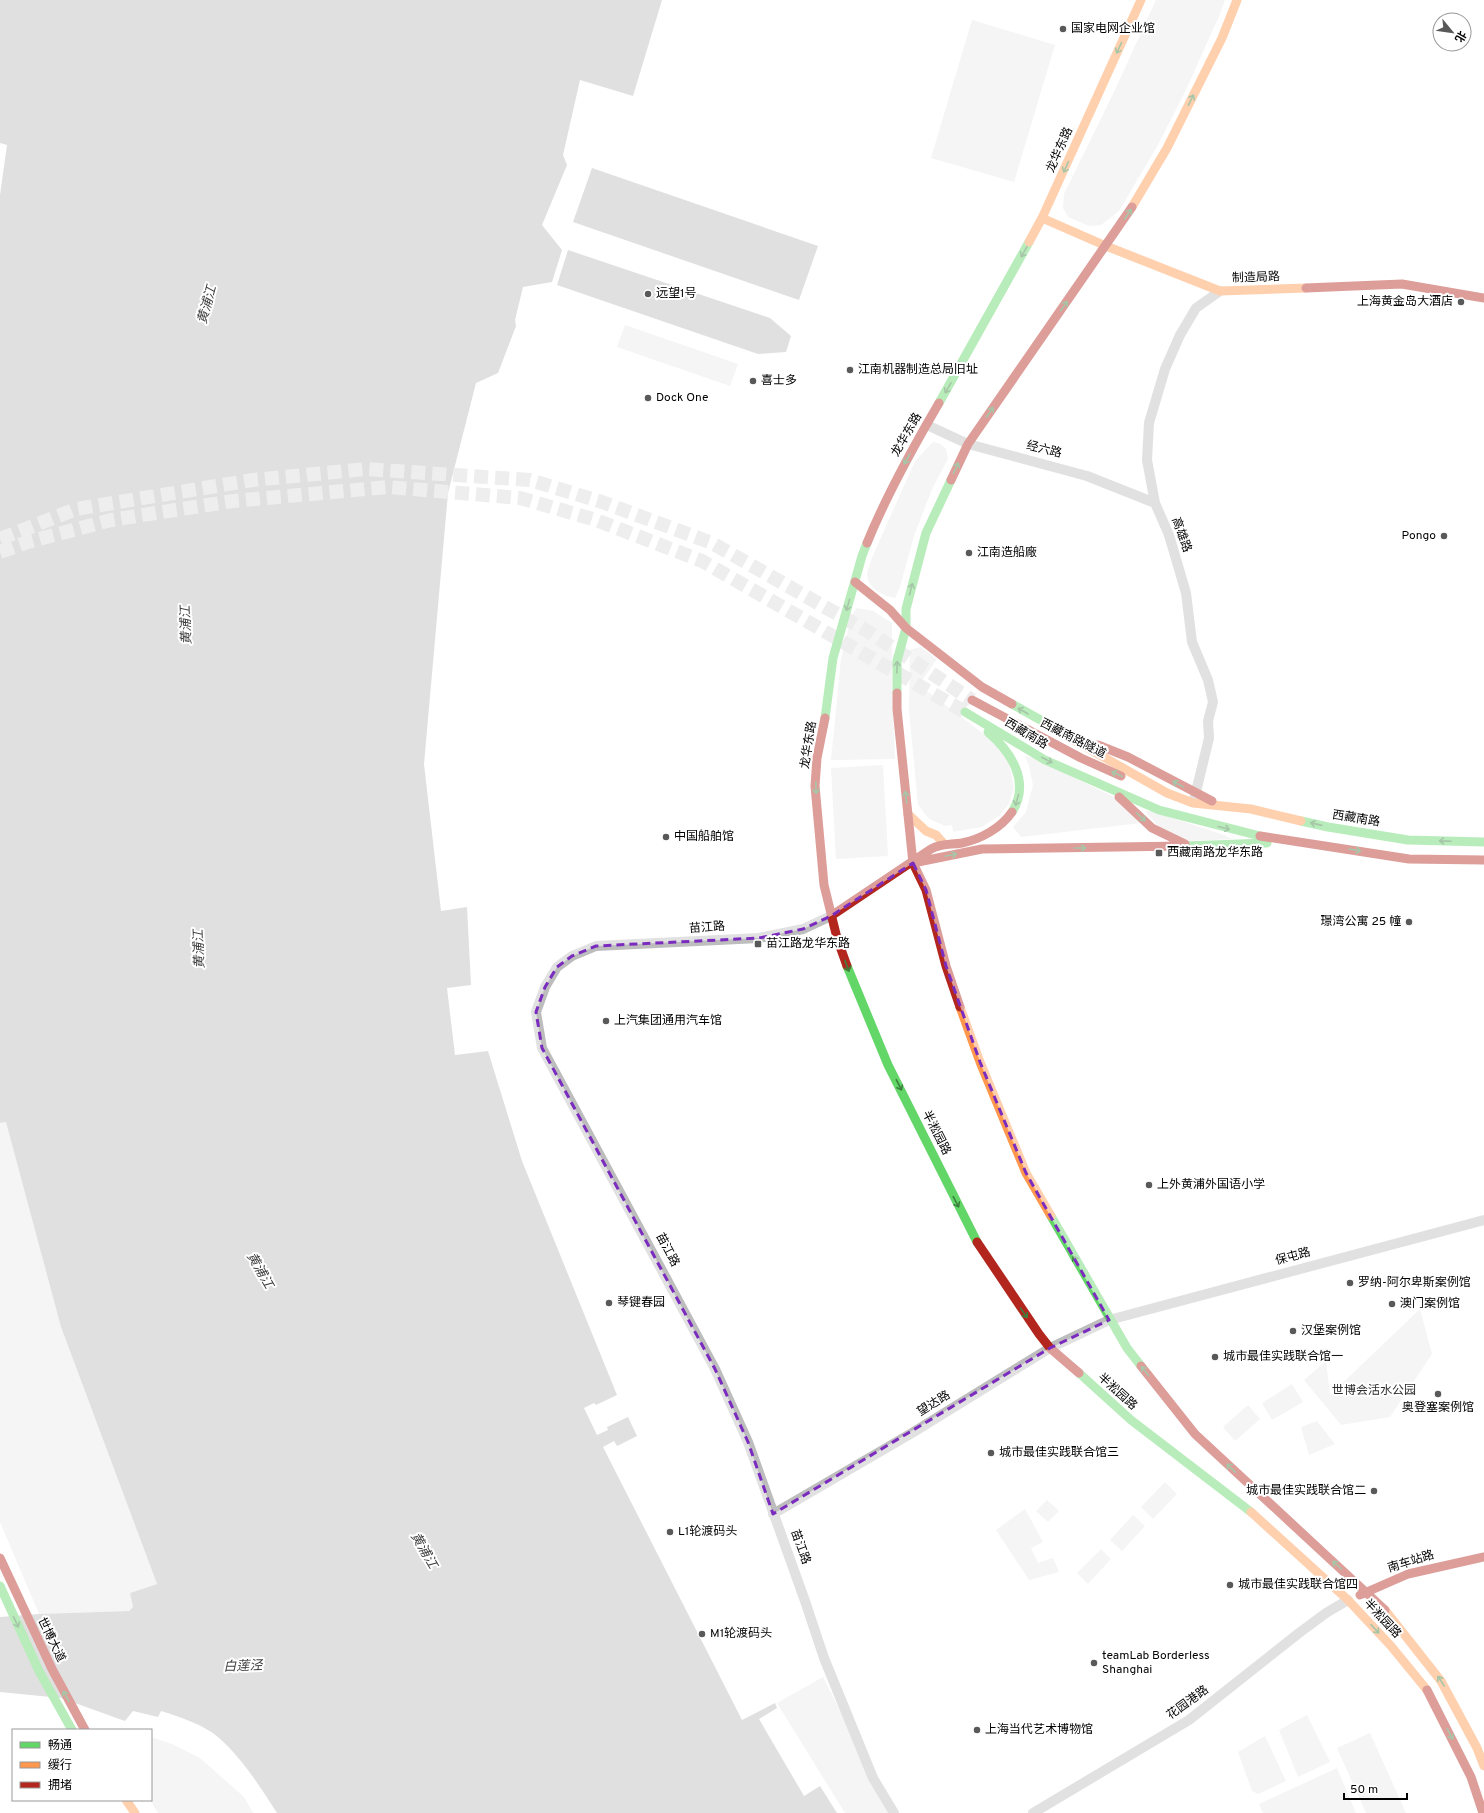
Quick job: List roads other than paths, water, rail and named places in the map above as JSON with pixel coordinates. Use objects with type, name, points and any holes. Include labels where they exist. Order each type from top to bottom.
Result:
[{"type":"main road","name":"龙华东路","points":[[831,916],[824,885],[815,786],[833,658],[862,556],[880,512],[906,460],[1042,218],[1141,0]]},
{"type":"main road","points":[[913,863],[896,709],[897,661],[906,628],[906,609],[926,533],[968,444],[1141,194],[1167,148],[1222,38],[1237,0]]},
{"type":"main road","name":"制造局路","points":[[1042,218],[1106,246],[1220,291],[1402,284],[1484,298]]},
{"type":"main road","name":"西藏南路","points":[[855,582],[890,610],[906,628],[982,687],[1167,793],[1226,807],[1252,809],[1328,827],[1408,840],[1484,842]]},
{"type":"main road","name":"西藏南路隧道","points":[[972,700],[1081,758],[1135,782],[1167,793]]},
{"type":"main road","name":"西藏南路","points":[[831,916],[913,863],[925,853],[944,844],[961,843],[993,830],[1007,821],[1018,799],[1020,784],[1015,764],[998,741],[965,712],[1045,760],[1112,791],[1159,810],[1186,818],[1254,836],[1409,859],[1484,860]]},
{"type":"main road","name":"西藏南路","points":[[1061,733],[1105,748],[1139,762],[1195,799]]},
{"type":"main road","points":[[1112,791],[1152,828],[1188,845]]},
{"type":"main road","points":[[908,814],[926,831],[936,835],[944,844]]},
{"type":"main road","name":"西藏南路","points":[[913,863],[982,849],[1157,848],[1188,845],[1302,842]]},
{"type":"main road","name":"半淞园路","points":[[913,863],[926,890],[946,966],[980,1062],[1026,1173],[1109,1320],[1127,1348],[1195,1434],[1386,1611],[1441,1681],[1477,1748],[1484,1766]]},
{"type":"main road","name":"半淞园路","points":[[831,916],[860,1000],[888,1064],[954,1198],[978,1243],[1019,1306],[1050,1348],[1131,1420],[1249,1510],[1348,1600],[1391,1646],[1427,1691],[1471,1778],[1483,1813]]},
{"type":"main road","name":"南车站路","points":[[1348,1600],[1408,1574],[1484,1557]]},
{"type":"main road","name":"世博大道","points":[[0,1558],[52,1669],[84,1729]]},
{"type":"main road","name":"世博大道","points":[[0,1586],[39,1671],[71,1729]]},
{"type":"main road","points":[[126,1801],[135,1813]]},
{"type":"street","name":"高雄路","points":[[1195,799],[1209,738],[1208,721],[1213,702],[1208,680],[1192,642],[1186,592],[1169,535],[1154,503],[1147,460],[1149,423],[1156,395],[1165,369],[1180,335],[1196,308],[1220,291]]},
{"type":"street","name":"经六路","points":[[927,425],[968,444],[1075,472],[1154,503]]},
{"type":"street","name":"苗江路","points":[[831,916],[803,929],[759,938],[596,946],[572,956],[557,967],[545,987],[536,1012],[542,1048],[715,1369],[748,1442],[824,1658],[873,1778],[894,1813]]},
{"type":"street","name":"保屯路","points":[[1109,1320],[1484,1220]]},
{"type":"street","name":"望达路","points":[[773,1514],[912,1433],[1050,1348],[1109,1320]]},
{"type":"street","name":"花园港路","points":[[1033,1813],[1188,1720],[1326,1612],[1348,1600]]},
{"type":"water","points":[[0,0],[662,0],[633,96],[580,80],[563,155],[567,165],[542,225],[562,250],[552,282],[523,287],[515,320],[516,326],[498,373],[476,383],[448,493],[424,764],[441,911],[467,907],[471,985],[447,988],[455,1055],[488,1051],[522,1161],[617,1395],[596,1405],[594,1403],[584,1408],[597,1435],[608,1430],[607,1427],[628,1417],[637,1436],[617,1446],[614,1441],[603,1447],[742,1720],[775,1703],[777,1708],[759,1719],[804,1796],[820,1786],[837,1813],[277,1813],[251,1774],[228,1746],[207,1729],[192,1722],[161,1711],[158,1717],[133,1711],[125,1721],[61,1698],[0,1692],[0,1617],[129,1611],[133,1607],[130,1593],[157,1584],[61,1327],[6,1122],[0,1123],[0,195],[7,145],[0,143]]},
{"type":"water","points":[[592,168],[818,246],[799,300],[573,222]]},
{"type":"water","name":"远望1号","points":[[568,250],[770,318],[791,336],[786,352],[758,354],[557,285]]},
{"type":"tunnel","points":[[0,539],[76,509],[253,480],[366,469],[530,480],[602,502],[712,543],[869,632],[972,700]]},
{"type":"tunnel","points":[[0,552],[28,542],[111,520],[233,501],[388,487],[520,498],[596,520],[702,561],[965,712]]},
{"type":"place","name":"国家电网企业馆","points":[[1063,29]]},
{"type":"place","name":"远望1号","points":[[648,294]]},
{"type":"place","name":"上海黄金岛大酒店","points":[[1461,302]]},
{"type":"place","name":"江南机器制造总局旧址","points":[[850,370]]},
{"type":"place","name":"喜士多","points":[[753,381]]},
{"type":"place","name":"Dock One","points":[[648,398]]},
{"type":"place","name":"Pongo","points":[[1444,536]]},
{"type":"place","name":"江南造船廠","points":[[969,553]]},
{"type":"place","name":"中国船舶馆","points":[[666,837]]},
{"type":"place","name":"西藏南路龙华东路","points":[[1159,853]]},
{"type":"place","name":"璟湾公寓 25 幢","points":[[1409,922]]},
{"type":"place","name":"苗江路龙华东路","points":[[758,944]]},
{"type":"place","name":"上汽集团通用汽车馆","points":[[606,1021]]},
{"type":"place","name":"上外黄浦外国语小学","points":[[1149,1185]]},
{"type":"place","name":"罗纳-阿尔卑斯案例馆","points":[[1350,1283]]},
{"type":"place","name":"琴键春园","points":[[609,1303]]},
{"type":"place","name":"澳门案例馆","points":[[1392,1304]]},
{"type":"place","name":"汉堡案例馆","points":[[1293,1331]]},
{"type":"place","name":"城市最佳实践联合馆一","points":[[1215,1357]]},
{"type":"place","name":"奥登塞案例馆","points":[[1438,1394]]},
{"type":"place","name":"城市最佳实践联合馆三","points":[[991,1453]]},
{"type":"place","name":"城市最佳实践联合馆二","points":[[1374,1491]]},
{"type":"place","name":"L1轮渡码头","points":[[670,1532]]},
{"type":"place","name":"城市最佳实践联合馆四","points":[[1230,1585]]},
{"type":"place","name":"M1轮渡码头","points":[[702,1634]]},
{"type":"place","name":"teamLab Borderless Shanghai","points":[[1094,1663]]},
{"type":"place","name":"上海当代艺术博物馆","points":[[977,1730]]},
{"type":"water label","name":"黄浦江","points":[[208,305]]},
{"type":"water label","name":"黄浦江","points":[[187,625]]},
{"type":"water label","name":"黄浦江","points":[[200,949]]},
{"type":"water label","name":"黄浦江","points":[[259,1271]]},
{"type":"water label","name":"黄浦江","points":[[423,1551]]},
{"type":"water label","name":"白莲泾","points":[[243,1667]]},
{"type":"park label","name":"世博会活水公园","points":[[1374,1391]]}]
